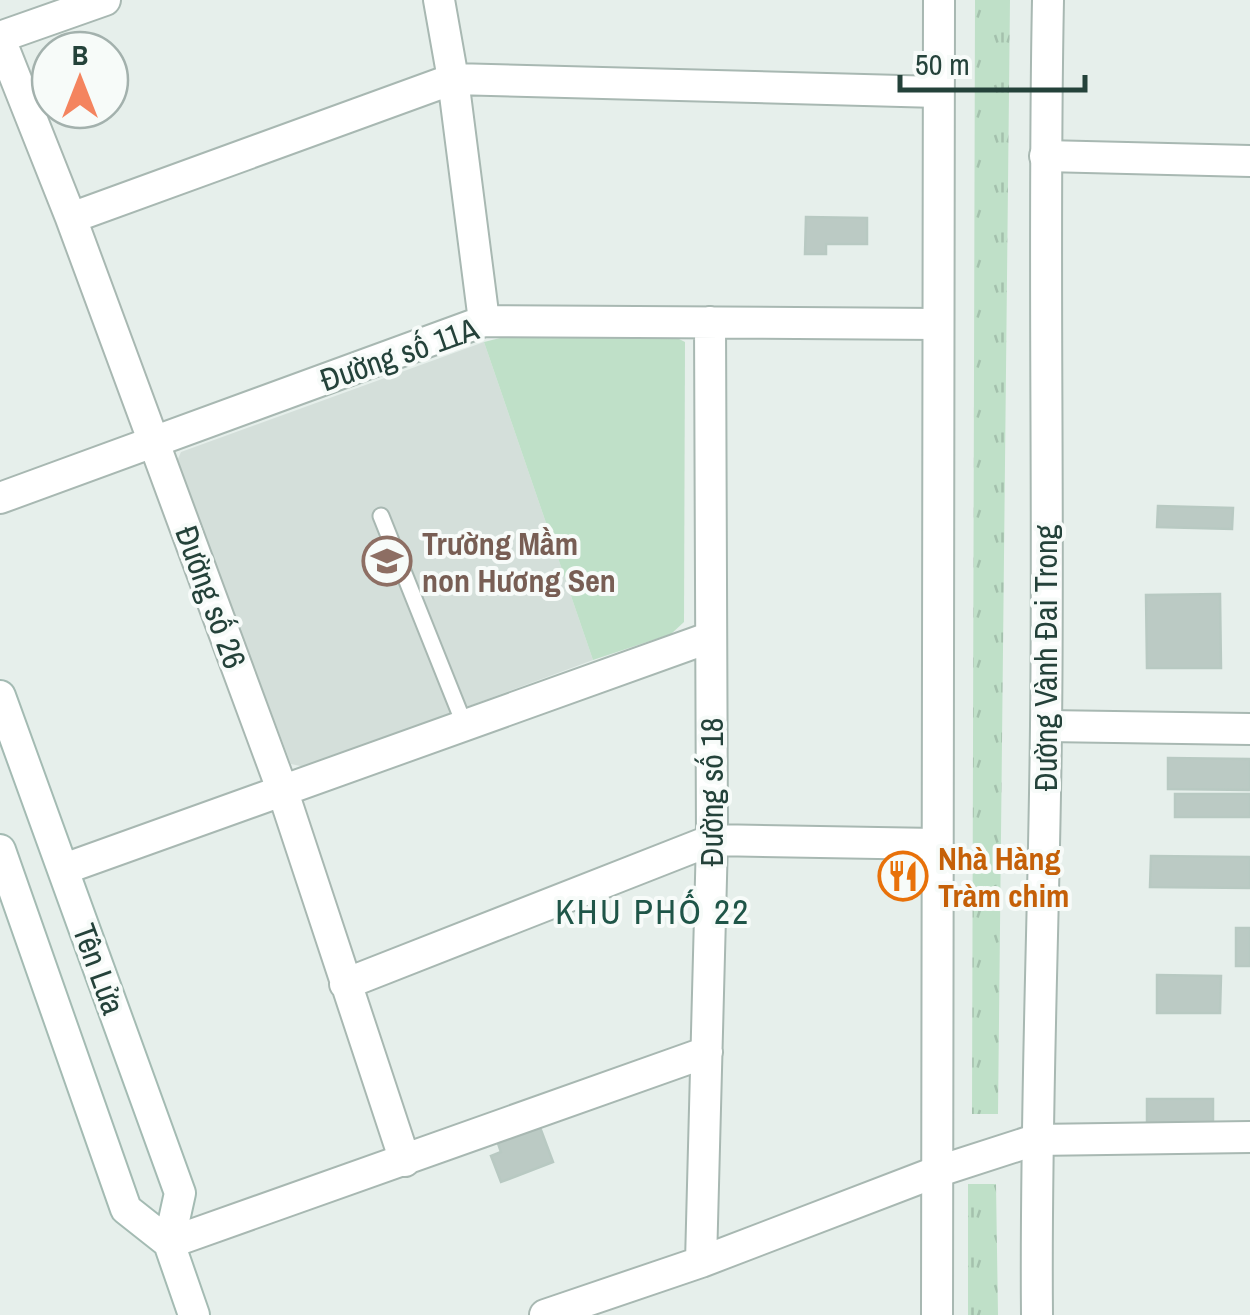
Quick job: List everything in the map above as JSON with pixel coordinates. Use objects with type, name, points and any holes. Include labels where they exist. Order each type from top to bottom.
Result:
[{"type":"street","points":[[0,38],[105,0]]},
{"type":"street","points":[[439,0],[484,321]]},
{"type":"street","points":[[937,1315],[940,0]]},
{"type":"street","name":"Đường Vành Đai Trong","points":[[1037,1315],[1035,1140],[1046,726],[1048,0]]},
{"type":"street","name":"Đường số 26","points":[[0,38],[71,218],[283,792],[404,1160]]},
{"type":"street","points":[[71,218],[453,79],[938,92]]},
{"type":"street","points":[[1045,156],[1250,162]]},
{"type":"street","name":"Đường số 11A","points":[[0,498],[484,321],[938,324]]},
{"type":"street","name":"Đường số 18","points":[[701,1262],[712,840],[710,322]]},
{"type":"street","points":[[64,870],[711,637]]},
{"type":"street","name":"Tên Lửa","points":[[0,696],[180,1194],[168,1243],[126,1209],[0,850]]},
{"type":"street","points":[[1046,726],[1250,729]]},
{"type":"street","points":[[345,984],[712,840],[936,844]]},
{"type":"street","points":[[184,1311],[168,1243],[707,1052]]},
{"type":"street","points":[[545,1315],[701,1262],[936,1172],[1035,1140],[1250,1137]]},
{"type":"lane","points":[[381,516],[465,726]]},
{"type":"shaded area","name":"Trường Mầm non Hương Sen","points":[[484,342],[593,660],[305,767],[291,764],[176,463],[181,452]]},
{"type":"green space","points":[[975,0],[1010,0],[998,1114],[972,1114]]},
{"type":"green space","points":[[671,335],[685,342],[684,622],[671,634],[593,660],[484,342],[508,336]]},
{"type":"green space","points":[[968,1184],[996,1184],[998,1315],[968,1315]]},
{"type":"building","points":[[806,217],[867,218],[867,244],[826,244],[826,254],[805,254]]},
{"type":"building","points":[[1158,506],[1233,508],[1232,529],[1157,527]]},
{"type":"building","points":[[1220,594],[1221,668],[1147,668],[1146,595]]},
{"type":"building","points":[[1168,758],[1250,759],[1250,790],[1168,789]]},
{"type":"building","points":[[1175,794],[1250,794],[1250,817],[1175,817]]},
{"type":"building","points":[[1151,856],[1250,857],[1250,888],[1150,887]]},
{"type":"building","points":[[1236,928],[1250,928],[1250,966],[1236,966]]},
{"type":"building","points":[[1157,975],[1221,976],[1220,1013],[1157,1013]]},
{"type":"building","points":[[1147,1099],[1213,1099],[1213,1133],[1147,1133]]},
{"type":"building","points":[[535,1114],[553,1162],[501,1182],[491,1156],[501,1152],[493,1129]]},
{"type":"place","name":"Trường Mầm non Hương Sen","points":[[387,561]]},
{"type":"place","name":"Nhà Hàng Tràm chim","points":[[903,876]]},
{"type":"district","name":"KHU PHỐ 22","points":[[653,911]]}]
